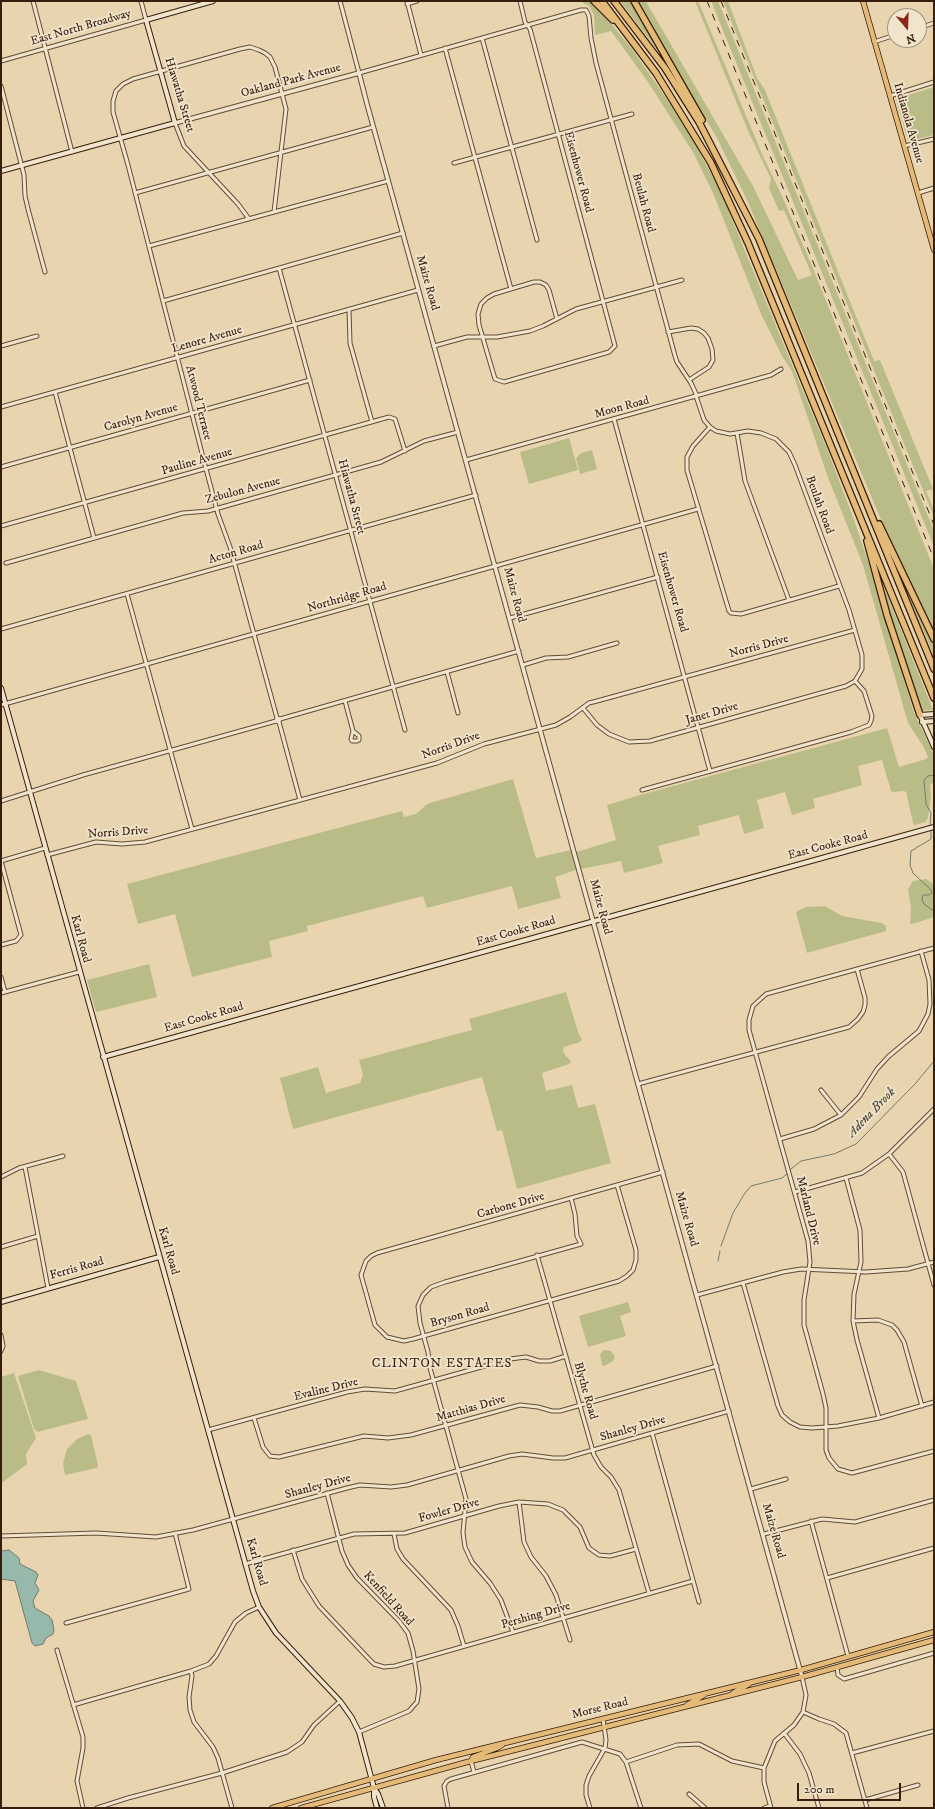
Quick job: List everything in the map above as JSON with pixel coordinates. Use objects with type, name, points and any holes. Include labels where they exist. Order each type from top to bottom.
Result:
[{"type":"highway","points":[[594,1],[632,41]]},
{"type":"highway","points":[[602,1],[656,73],[711,163],[748,243],[934,698]]},
{"type":"highway","points":[[614,1],[665,68],[716,154],[759,239],[934,669]]},
{"type":"highway","points":[[634,1],[690,98],[711,139],[716,154]]},
{"type":"highway","points":[[862,493],[934,639]]},
{"type":"highway","points":[[858,512],[888,615],[920,715]]},
{"type":"main road","name":"East North Broadway","points":[[146,20],[213,1]]},
{"type":"main road","name":"Indianola Avenue","points":[[863,1],[934,250]]},
{"type":"main road","name":"Hiawatha Street","points":[[146,20],[175,123]]},
{"type":"main road","name":"Oakland Park Avenue","points":[[1,171],[175,123]]},
{"type":"main road","name":"Karl Road","points":[[1,688],[3,704],[30,793],[232,1519],[259,1607],[287,1645],[340,1701],[352,1718],[359,1732],[372,1778],[376,1808]]},
{"type":"main road","points":[[934,714],[920,715],[934,747]]},
{"type":"main road","points":[[922,722],[934,721]]},
{"type":"main road","name":"East Cooke Road","points":[[103,1057],[934,827]]},
{"type":"main road","name":"Ferris Road","points":[[1,1302],[159,1256]]},
{"type":"main road","name":"Morse Road","points":[[272,1808],[372,1778],[801,1670],[934,1632]]},
{"type":"main road","name":"Morse Road","points":[[301,1808],[471,1760],[802,1677],[934,1640]]},
{"type":"main road","points":[[732,1695],[735,1691],[753,1682]]},
{"type":"main road","points":[[684,1707],[705,1694]]},
{"type":"main road","points":[[471,1760],[474,1757],[503,1744]]},
{"type":"main road","name":"Karl Road","points":[[374,1788],[383,1808]]},
{"type":"street","points":[[33,1],[72,152]]},
{"type":"street","name":"Hiawatha Street","points":[[141,1],[146,20]]},
{"type":"street","name":"Maize Road","points":[[340,1],[418,290],[801,1670],[806,1695],[803,1712]]},
{"type":"street","points":[[417,1],[407,2],[421,55]]},
{"type":"street","name":"Eisenhower Road","points":[[482,336],[493,376],[498,382],[504,382],[604,354],[613,349],[614,343],[520,1]]},
{"type":"street","name":"Oakland Park Avenue","points":[[175,123],[586,10]]},
{"type":"street","name":"Beulah Road","points":[[586,10],[589,16],[591,38],[596,63],[677,362],[689,380],[696,396],[701,414],[710,427],[722,433],[756,432],[769,435],[776,439],[788,452],[795,465],[855,630],[862,655],[862,669],[855,681]]},
{"type":"street","name":"East North Broadway","points":[[1,61],[146,20]]},
{"type":"street","points":[[482,38],[537,240]]},
{"type":"street","points":[[874,42],[887,38]]},
{"type":"street","points":[[161,71],[250,47],[259,50],[270,57],[286,109],[274,212]]},
{"type":"street","points":[[445,48],[511,289]]},
{"type":"street","name":"Atwood Terrace","points":[[161,71],[133,79],[123,84],[116,91],[113,101],[113,112],[206,469],[254,633],[300,800]]},
{"type":"street","points":[[890,96],[934,82]]},
{"type":"street","points":[[1,86],[22,165],[28,209],[45,272]]},
{"type":"street","points":[[454,163],[632,114]]},
{"type":"street","name":"Hiawatha Street","points":[[175,123],[184,146],[250,219]]},
{"type":"street","points":[[135,192],[373,127]]},
{"type":"street","points":[[904,146],[934,139]]},
{"type":"street","points":[[149,246],[388,181]]},
{"type":"street","points":[[918,193],[934,188]]},
{"type":"street","points":[[163,301],[403,233]]},
{"type":"street","name":"Hiawatha Street","points":[[279,268],[405,730]]},
{"type":"street","points":[[434,346],[468,337],[517,334],[543,326],[576,309],[682,280]]},
{"type":"street","points":[[482,336],[478,314],[481,304],[494,294],[534,282],[540,282],[546,285],[549,290],[557,319]]},
{"type":"street","name":"Lenore Avenue","points":[[1,407],[418,290]]},
{"type":"street","points":[[349,309],[350,343],[372,422]]},
{"type":"street","points":[[668,332],[691,328],[698,329],[708,338],[712,349],[713,360],[709,367],[689,380]]},
{"type":"street","points":[[1,345],[37,336]]},
{"type":"street","name":"Moon Road","points":[[466,460],[771,375],[781,369]]},
{"type":"street","name":"Carolyn Avenue","points":[[1,467],[310,380]]},
{"type":"street","points":[[55,392],[94,538]]},
{"type":"street","name":"Pauline Avenue","points":[[1,526],[389,417],[395,419],[405,451]]},
{"type":"street","name":"Eisenhower Road","points":[[614,419],[686,676],[710,771]]},
{"type":"street","points":[[710,427],[694,446],[687,458],[687,470],[726,605],[731,613],[741,614],[839,586]]},
{"type":"street","name":"Zebulon Avenue","points":[[6,563],[183,513],[217,508],[382,462],[424,441],[458,432]]},
{"type":"street","points":[[737,433],[745,481],[789,600]]},
{"type":"street","name":"Acton Road","points":[[1,629],[476,495]]},
{"type":"street","name":"Northridge Road","points":[[3,704],[698,509]]},
{"type":"street","points":[[510,618],[658,577]]},
{"type":"street","points":[[127,594],[192,829]]},
{"type":"street","name":"Norris Drive","points":[[47,855],[96,842],[122,844],[145,842],[437,763],[474,747],[563,721],[597,701],[855,630]]},
{"type":"street","points":[[523,665],[546,658],[568,657],[617,643]]},
{"type":"street","points":[[1,801],[83,775],[519,652]]},
{"type":"street","points":[[447,672],[458,713]]},
{"type":"street","points":[[642,790],[851,732],[869,725],[872,720],[864,691],[855,681]]},
{"type":"street","name":"Janet Drive","points":[[583,708],[602,730],[614,737],[629,742],[650,741],[846,686],[855,681]]},
{"type":"street","points":[[345,701],[353,731]]},
{"type":"street","points":[[1,945],[16,941],[20,935],[1,861],[45,848]]},
{"type":"street","points":[[638,1084],[843,1030],[854,1023],[863,1012],[865,998],[858,969],[934,948]]},
{"type":"street","points":[[780,1139],[814,1129],[841,1115],[855,1102],[877,1069],[889,1056],[919,1031],[930,1004],[930,992],[921,951]]},
{"type":"street","name":"Marland Drive","points":[[858,969],[766,994],[756,1003],[749,1020],[749,1030],[808,1241],[809,1270],[804,1300],[804,1325],[826,1408],[826,1450],[828,1458],[834,1466],[844,1472],[858,1472],[934,1451]]},
{"type":"street","points":[[1,993],[79,972]]},
{"type":"street","points":[[1,978],[5,992]]},
{"type":"street","points":[[821,1090],[841,1115]]},
{"type":"street","points":[[795,1192],[862,1173],[889,1154],[933,1111]]},
{"type":"street","points":[[889,1154],[903,1172],[934,1285]]},
{"type":"street","points":[[1,1178],[25,1166],[63,1156]]},
{"type":"street","points":[[25,1166],[48,1288]]},
{"type":"street","name":"Carbone Drive","points":[[366,1261],[378,1253],[663,1172]]},
{"type":"street","points":[[846,1178],[860,1230],[861,1262],[853,1300],[853,1321],[879,1418]]},
{"type":"street","name":"Bryson Road","points":[[366,1261],[362,1269],[362,1281],[372,1318],[378,1328],[388,1337],[404,1341],[619,1280],[633,1270],[636,1260],[636,1250],[617,1185]]},
{"type":"street","points":[[513,1632],[499,1595],[475,1566],[469,1555],[464,1539],[466,1499],[433,1381],[418,1306],[423,1295],[431,1287],[538,1255],[581,1244],[577,1236],[575,1214],[571,1198]]},
{"type":"street","points":[[1,1247],[38,1236]]},
{"type":"street","name":"Blythe Road","points":[[538,1255],[593,1450],[597,1462],[611,1477],[619,1490],[649,1593]]},
{"type":"street","points":[[697,1295],[783,1272],[809,1270],[859,1272],[908,1269],[934,1262]]},
{"type":"street","points":[[744,1283],[778,1406],[782,1415],[790,1422],[800,1427],[826,1427],[879,1418],[934,1402]]},
{"type":"street","points":[[853,1321],[878,1320],[888,1323],[897,1330],[904,1342],[922,1406]]},
{"type":"street","points":[[1,1335],[3,1346],[1,1351]]},
{"type":"street","name":"Evaline Drive","points":[[207,1430],[347,1392],[365,1389],[395,1392],[520,1357],[545,1361],[566,1356]]},
{"type":"street","name":"Matthias Drive","points":[[254,1418],[263,1447],[270,1456],[279,1457],[351,1438],[364,1436],[397,1438],[520,1405],[538,1407],[552,1411],[580,1405],[717,1366]]},
{"type":"street","name":"Shanley Drive","points":[[1,1536],[96,1533],[156,1537],[232,1519],[360,1485],[397,1487],[509,1456],[522,1454],[559,1458],[593,1450],[729,1411]]},
{"type":"street","points":[[652,1433],[699,1602]]},
{"type":"street","points":[[751,1489],[786,1479]]},
{"type":"street","name":"Kenfield Road","points":[[327,1493],[338,1538],[346,1560],[355,1575],[404,1626],[410,1637],[419,1689],[417,1702],[409,1711],[398,1717],[359,1732]]},
{"type":"street","points":[[764,1534],[827,1518],[841,1522],[855,1522],[934,1500]]},
{"type":"street","points":[[519,1502],[522,1535],[527,1549],[551,1585],[564,1617],[570,1640]]},
{"type":"street","name":"Fowler Drive","points":[[245,1564],[338,1538],[367,1533],[394,1534],[411,1531],[519,1502],[548,1504],[563,1510],[580,1527],[589,1548],[599,1555],[610,1556],[636,1549]]},
{"type":"street","points":[[811,1521],[848,1656]]},
{"type":"street","points":[[66,1623],[189,1589],[175,1533]]},
{"type":"street","points":[[394,1534],[398,1549],[403,1559],[451,1610],[464,1646]]},
{"type":"street","points":[[827,1578],[934,1548]]},
{"type":"street","name":"Pershing Drive","points":[[293,1550],[302,1579],[319,1606],[374,1664],[384,1668],[693,1580]]},
{"type":"street","points":[[73,1706],[191,1671],[209,1664],[216,1656],[235,1622],[246,1613],[259,1607]]},
{"type":"street","points":[[57,1650],[83,1737],[83,1748],[77,1781],[83,1808]]},
{"type":"street","points":[[837,1667],[838,1675],[844,1679],[934,1653]]},
{"type":"street","points":[[191,1671],[192,1676],[189,1697],[190,1710],[194,1722],[213,1747],[232,1808]]},
{"type":"street","points":[[97,1808],[280,1755],[295,1748],[302,1742],[314,1725],[340,1701]]},
{"type":"street","points":[[764,1808],[770,1807],[764,1782],[764,1768],[775,1741],[796,1723],[803,1712],[840,1727],[846,1733],[867,1808]]},
{"type":"street","points":[[590,1808],[586,1795],[586,1785],[589,1776],[605,1748],[606,1740],[603,1719]]},
{"type":"street","points":[[852,1753],[934,1730]]},
{"type":"street","points":[[784,1733],[800,1754],[809,1773],[819,1808]]},
{"type":"street","points":[[448,1808],[444,1786],[447,1781],[577,1743],[587,1742],[620,1754],[626,1762],[641,1808]]},
{"type":"street","points":[[626,1762],[677,1745],[699,1744],[732,1761],[764,1768]]},
{"type":"street","points":[[471,1760],[474,1772]]},
{"type":"street","points":[[865,1800],[918,1785]]},
{"type":"street","points":[[689,1794],[705,1808]]},
{"type":"green space","points":[[580,1],[590,1],[598,8],[632,49],[694,141],[723,197],[827,449],[853,517],[872,573],[914,713],[934,754],[934,783],[930,785],[931,797],[928,818],[925,822],[915,825],[913,823],[906,792],[891,791],[882,760],[858,766],[862,785],[813,799],[815,808],[792,815],[785,792],[757,800],[764,828],[744,834],[739,815],[698,826],[700,835],[658,846],[663,863],[624,873],[621,861],[581,869],[576,852],[616,840],[607,805],[887,728],[899,767],[926,759],[928,757],[923,746],[908,723],[863,565],[827,475],[792,371],[782,356],[761,314],[713,193],[694,154],[648,82],[611,31],[595,35],[594,15],[589,6]]},
{"type":"green space","points":[[620,1],[631,1],[660,52],[659,52]]},
{"type":"green space","points":[[638,1],[646,1],[753,186],[798,280],[812,275],[784,210],[779,211],[769,188],[771,179],[749,133],[695,1],[699,3],[762,154],[812,266],[934,569],[934,632],[887,534],[747,200],[716,136],[678,74]]},
{"type":"green space","points":[[711,1],[718,1],[934,531],[934,547]]},
{"type":"green space","points":[[723,1],[728,1],[757,78],[765,90],[874,361],[880,360],[933,489],[926,491],[934,510],[934,517]]},
{"type":"green space","points":[[934,87],[934,135],[908,141],[896,99]]},
{"type":"green space","points":[[569,438],[578,470],[529,484],[520,452]]},
{"type":"green space","points":[[592,450],[597,469],[580,474],[576,458],[581,453]]},
{"type":"green space","points":[[879,575],[933,710],[920,711]]},
{"type":"green space","points":[[913,600],[934,644],[934,656],[911,601]]},
{"type":"green space","points":[[513,779],[536,858],[571,850],[576,870],[555,877],[561,898],[518,909],[512,886],[427,908],[423,896],[307,926],[308,931],[269,941],[272,957],[192,977],[175,914],[138,924],[127,884],[402,811],[404,817],[416,814],[430,803]]},
{"type":"green space","points":[[926,879],[934,884],[934,917],[912,924],[910,923],[911,908],[908,889],[913,881]]},
{"type":"green space","points":[[825,906],[842,916],[882,923],[886,926],[886,931],[807,953],[796,912],[806,907]]},
{"type":"green space","points":[[149,964],[157,997],[96,1012],[87,980]]},
{"type":"green space","points":[[566,992],[579,1035],[582,1039],[580,1042],[564,1047],[563,1050],[565,1055],[571,1061],[569,1064],[542,1073],[546,1091],[572,1085],[578,1108],[595,1104],[611,1163],[517,1189],[502,1130],[497,1131],[482,1077],[293,1129],[280,1078],[318,1067],[326,1093],[360,1083],[363,1075],[359,1060],[472,1030],[469,1019]]},
{"type":"green space","points":[[628,1302],[631,1312],[620,1316],[626,1336],[588,1347],[579,1316]]},
{"type":"green space","points":[[604,1350],[611,1351],[615,1357],[613,1361],[604,1366],[602,1365],[600,1354]]},
{"type":"green space","points":[[39,1370],[76,1381],[88,1419],[38,1432],[34,1429],[18,1376]]},
{"type":"green space","points":[[14,1373],[36,1438],[26,1454],[27,1464],[1,1482],[1,1377]]},
{"type":"green space","points":[[88,1434],[91,1435],[98,1465],[97,1468],[65,1475],[63,1463],[67,1449],[77,1439]]},
{"type":"shaded area","points":[[9,1550],[19,1558],[20,1564],[36,1572],[38,1575],[35,1583],[39,1590],[33,1601],[34,1605],[35,1608],[49,1616],[52,1620],[54,1630],[53,1634],[46,1638],[43,1644],[35,1646],[32,1643],[15,1581],[1,1579],[1,1551]]},
{"type":"waterway","name":"Adena Brook","points":[[930,825],[931,813],[926,804],[924,780],[928,776],[934,775]]},
{"type":"waterway","name":"Adena Brook","points":[[931,831],[931,839],[911,851],[910,865],[913,873],[931,890],[932,893],[929,895],[923,895],[922,899],[924,904],[934,911]]},
{"type":"waterway","name":"Adena Brook","points":[[791,1169],[801,1161],[834,1154],[856,1144],[915,1084],[934,1061]]},
{"type":"waterway","name":"Adena Brook","points":[[721,1246],[733,1213],[751,1186],[782,1178],[787,1174]]},
{"type":"waterway","name":"Adena Brook","points":[[718,1261],[720,1251]]},
{"type":"railway","points":[[707,1],[934,559]]},
{"type":"railway","points":[[721,1],[934,525]]},
{"type":"district","name":"CLINTON ESTATES","points":[[442,1364]]}]
